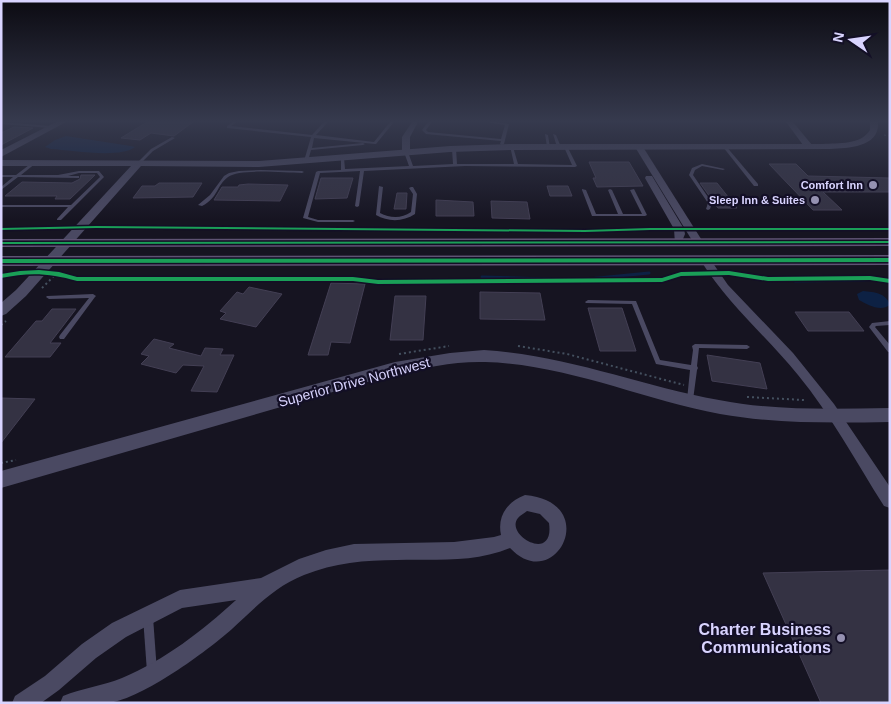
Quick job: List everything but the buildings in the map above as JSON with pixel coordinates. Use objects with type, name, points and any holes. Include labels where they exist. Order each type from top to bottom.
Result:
[{"type":"main road","points":[[669,261],[693,253],[699,247],[698,242]]},
{"type":"main road","points":[[1,243],[890,242]]},
{"type":"main road","points":[[1,261],[890,260]]},
{"type":"street","points":[[1,163],[259,164],[376,155]]},
{"type":"street","points":[[640,155],[679,229],[678,242]]},
{"type":"street","points":[[641,155],[698,242]]},
{"type":"street","points":[[1,311],[39,273],[139,163]]},
{"type":"street","points":[[706,261],[739,306],[789,355],[890,501]]},
{"type":"street","name":"Superior Drive Northwest","points":[[1,480],[395,368],[462,357],[503,357],[544,362],[691,393],[753,412],[833,416],[890,415]]},
{"type":"street","points":[[22,703],[52,683],[104,641],[180,599],[263,586],[299,568],[345,555],[394,551],[454,551],[494,546],[511,539]]},
{"type":"street","points":[[70,703],[114,691],[152,673],[191,651],[235,616],[263,586]]},
{"type":"lane","points":[[139,163],[147,155]]},
{"type":"lane","points":[[306,161],[308,155]]},
{"type":"lane","points":[[407,155],[411,167]]},
{"type":"lane","points":[[454,155],[455,165]]},
{"type":"lane","points":[[510,155],[516,166]]},
{"type":"lane","points":[[353,221],[318,221],[305,218],[318,172],[455,165],[575,166],[564,155]]},
{"type":"lane","points":[[731,155],[756,185]]},
{"type":"lane","points":[[342,158],[343,171]]},
{"type":"lane","points":[[2,187],[34,163]]},
{"type":"lane","points":[[708,209],[710,204],[691,175],[694,169],[702,165],[723,169]]},
{"type":"lane","points":[[357,206],[362,170]]},
{"type":"lane","points":[[59,219],[102,177],[98,172],[79,172],[60,176]]},
{"type":"lane","points":[[200,205],[210,200],[224,178],[230,174],[241,172],[302,172]]},
{"type":"lane","points":[[1,176],[60,176],[78,178]]},
{"type":"lane","points":[[93,178],[97,182]]},
{"type":"lane","points":[[381,188],[378,214],[387,218],[405,218],[412,215],[414,194],[411,188]]},
{"type":"lane","points":[[584,190],[594,215],[645,215],[632,190]]},
{"type":"lane","points":[[610,190],[621,215]]},
{"type":"lane","points":[[1,206],[72,206]]},
{"type":"lane","points":[[49,296],[93,296],[62,337]]},
{"type":"lane","points":[[588,302],[634,302],[658,362],[695,368]]},
{"type":"lane","points":[[890,323],[874,324],[872,327],[890,350]]},
{"type":"lane","points":[[691,393],[695,368],[695,346],[747,347]]},
{"type":"lane","points":[[148,615],[152,673]]},
{"type":"path","points":[[39,273],[62,274]]},
{"type":"path","points":[[394,356],[410,351],[450,346]]},
{"type":"path","points":[[516,346],[567,354],[691,393]]},
{"type":"path","points":[[740,396],[769,400],[804,400]]},
{"type":"path","points":[[1,463],[18,459]]},
{"type":"water","points":[[863,291],[883,296],[890,305],[878,308],[866,304],[859,300],[857,294]]},
{"type":"waterway","points":[[482,277],[578,280],[649,273]]},
{"type":"waterway","points":[[795,281],[864,280]]},
{"type":"cycle path","points":[[1,229],[96,227],[585,231],[650,229],[890,229]]},
{"type":"cycle path","points":[[1,243],[890,242]]},
{"type":"cycle path","points":[[1,261],[890,260]]},
{"type":"cycle path","points":[[1,276],[39,272],[59,274],[77,279],[353,279],[378,282],[662,280],[681,274],[729,273],[768,279],[870,278],[890,281]]},
{"type":"place","name":"Comfort Inn","points":[[873,185]]},
{"type":"place","name":"Sleep Inn & Suites","points":[[815,200]]},
{"type":"place","name":"Charter Business Communications","points":[[841,638]]}]
